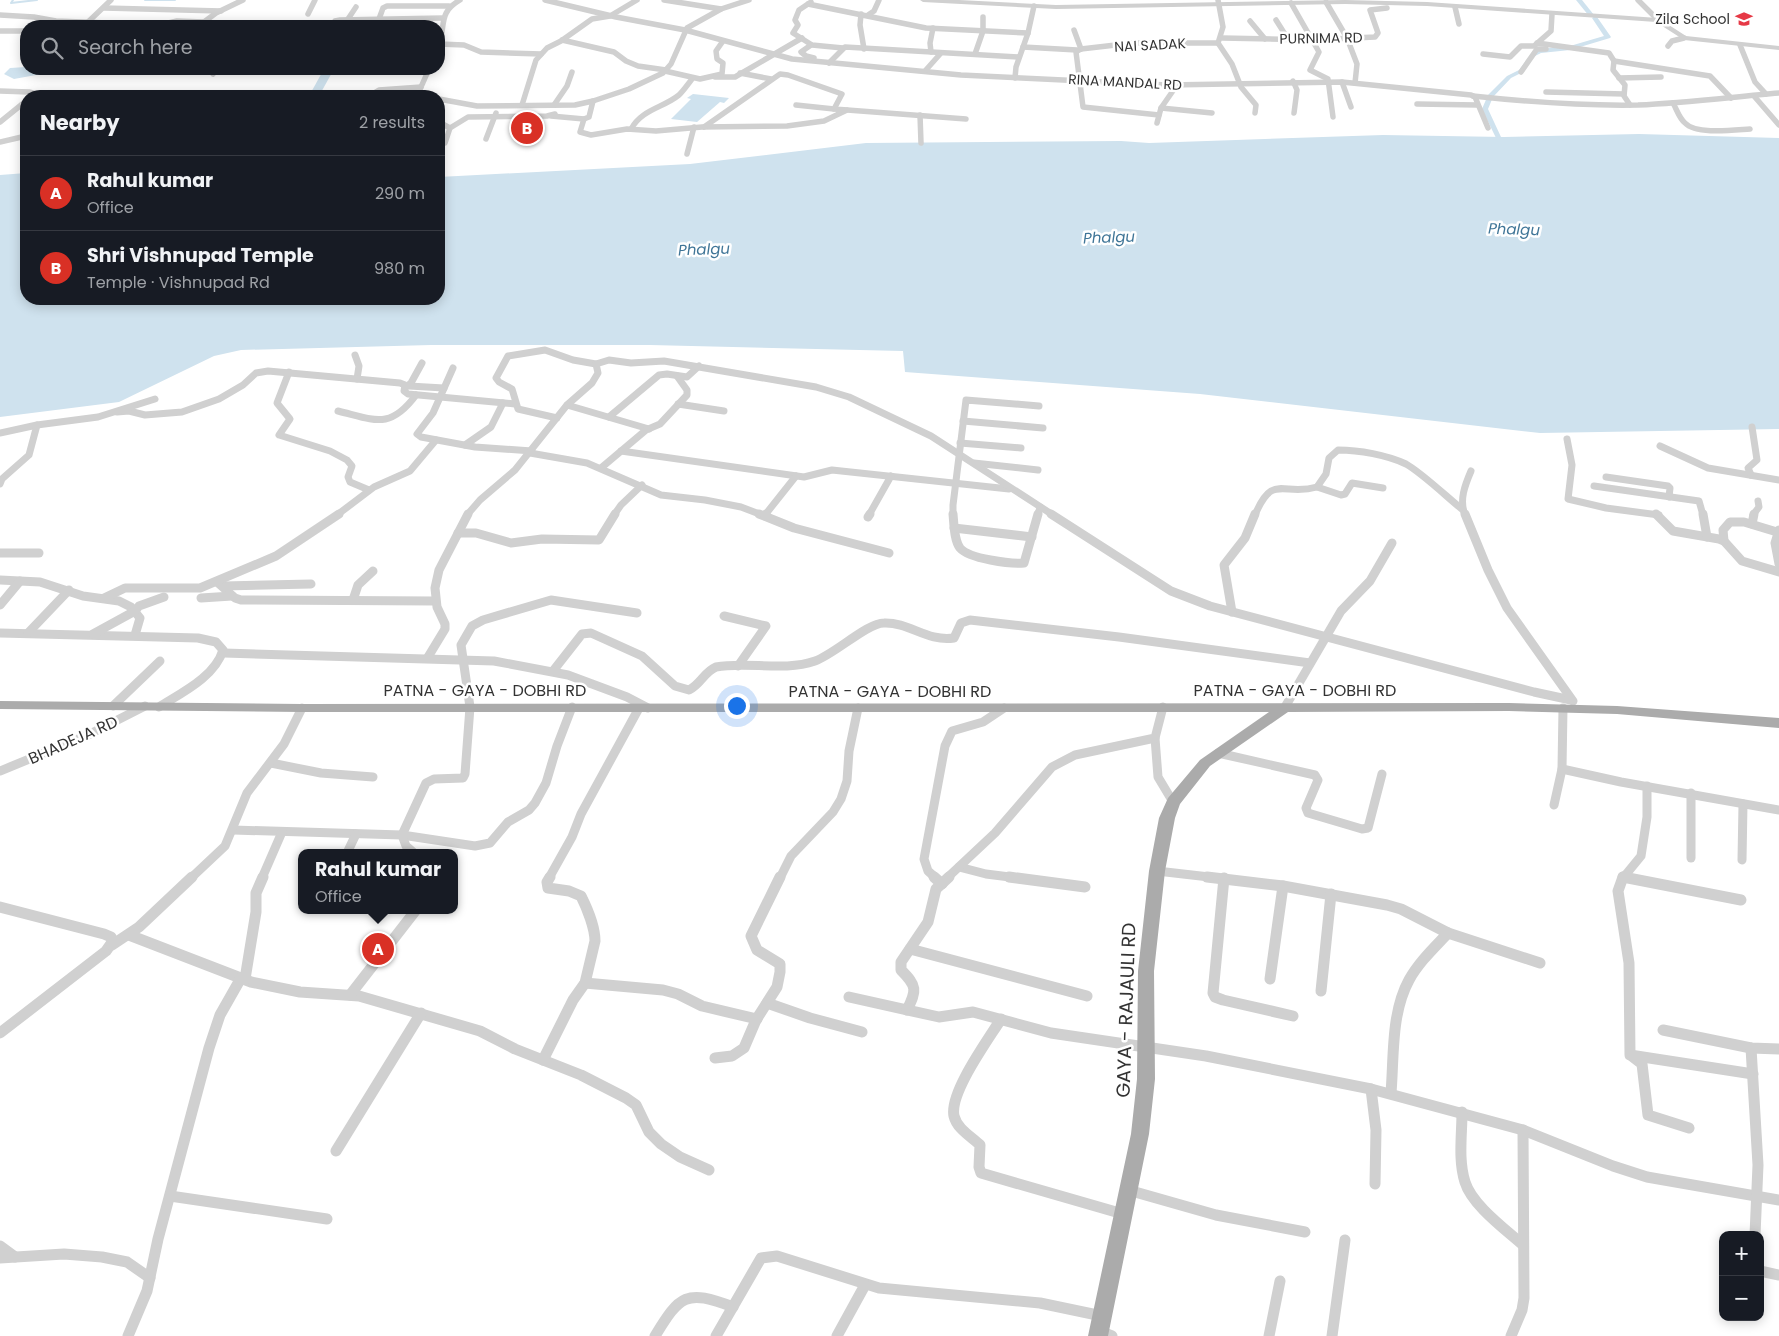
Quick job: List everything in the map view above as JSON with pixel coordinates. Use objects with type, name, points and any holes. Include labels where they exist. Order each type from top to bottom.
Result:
[{"type":"main road","name":"PATNA - GAYA - DOBHI RD","points":[[0,705],[302,708],[1163,708],[1571,705],[1779,723]]},
{"type":"main road","name":"GAYA - RAJAULI RD","points":[[1103,1330],[1144,1105],[1146,971],[1163,835],[1173,802],[1194,774],[1218,753],[1285,707]]},
{"type":"street","points":[[91,20],[111,0]]},
{"type":"street","points":[[207,20],[220,11],[243,0]]},
{"type":"street","points":[[308,14],[315,0]]},
{"type":"street","points":[[342,20],[442,18],[450,6],[460,0]]},
{"type":"street","name":"RINA MANDAL RD","points":[[545,0],[610,16],[685,30],[787,59],[831,60],[925,71],[1015,78],[1177,85],[1328,81],[1473,96]]},
{"type":"street","points":[[522,105],[535,63],[549,46],[562,40],[592,19],[610,16],[638,0]]},
{"type":"street","points":[[664,0],[721,9]]},
{"type":"street","points":[[445,100],[477,106],[557,105],[594,101],[641,84],[666,71],[675,56],[685,30],[721,9],[749,0]]},
{"type":"street","points":[[811,45],[793,33],[798,25],[795,20],[799,10],[814,0]]},
{"type":"street","points":[[868,15],[874,11],[879,0]]},
{"type":"street","points":[[923,0],[997,2],[1034,6],[1326,2],[1455,7],[1658,20]]},
{"type":"street","points":[[1638,0],[1658,20],[1684,38]]},
{"type":"street","points":[[1219,2],[1224,24],[1220,40],[1240,84],[1256,105],[1255,114]]},
{"type":"street","points":[[1326,2],[1347,38],[1358,68],[1355,83]]},
{"type":"street","points":[[1291,3],[1319,53],[1310,70],[1327,78],[1332,117]]},
{"type":"street","points":[[808,4],[868,15],[895,23],[932,28],[1028,33]]},
{"type":"street","points":[[379,19],[383,8],[387,6],[450,6]]},
{"type":"street","points":[[1015,78],[1034,6]]},
{"type":"street","points":[[348,19],[356,7]]},
{"type":"street","points":[[1455,7],[1459,24]]},
{"type":"street","points":[[104,8],[220,11]]},
{"type":"street","name":"PURNIMA RD","points":[[1220,40],[1311,40],[1377,36],[1370,13],[1375,9],[1387,8]]},
{"type":"street","points":[[861,14],[860,25],[864,49]]},
{"type":"street","points":[[1483,54],[1511,56],[1521,46],[1532,46],[1551,31],[1552,14]]},
{"type":"street","points":[[0,15],[50,20]]},
{"type":"street","points":[[975,54],[982,32],[983,18]]},
{"type":"street","points":[[1276,20],[1288,39]]},
{"type":"street","points":[[1250,21],[1265,39]]},
{"type":"street","points":[[931,52],[930,34],[932,28]]},
{"type":"street","points":[[1074,30],[1079,50],[1078,80],[1084,108],[1212,113]]},
{"type":"street","points":[[0,31],[20,31]]},
{"type":"street","points":[[715,77],[733,77],[776,55],[802,38]]},
{"type":"street","points":[[1668,46],[1672,41],[1684,38],[1779,48]]},
{"type":"street","points":[[562,40],[614,52],[626,61],[638,66],[666,71],[692,79],[704,80],[724,72],[724,64],[717,59],[716,53],[716,48],[723,41]]},
{"type":"street","name":"NAI SADAK","points":[[1023,48],[1079,50],[1132,43],[1220,40]]},
{"type":"street","points":[[1537,43],[1609,53],[1614,61],[1614,70],[1624,85],[1624,94],[1630,105]]},
{"type":"street","points":[[1740,44],[1756,82],[1766,94]]},
{"type":"street","points":[[445,45],[464,45],[481,52],[541,54]]},
{"type":"street","points":[[842,48],[831,60],[803,55],[801,50],[811,45],[1019,57]]},
{"type":"street","points":[[1521,72],[1537,50],[1574,48]]},
{"type":"street","points":[[925,71],[941,53]]},
{"type":"street","points":[[1614,61],[1710,76],[1731,98]]},
{"type":"street","points":[[551,116],[556,114],[558,97],[567,86],[572,72]]},
{"type":"street","points":[[740,73],[771,79]]},
{"type":"street","points":[[704,127],[780,74],[788,75],[818,88],[840,94],[842,96],[834,109]]},
{"type":"street","points":[[420,90],[426,75]]},
{"type":"street","points":[[1619,78],[1662,77]]},
{"type":"street","points":[[631,129],[634,123],[645,114],[678,96],[692,79]]},
{"type":"street","points":[[1293,81],[1297,90],[1294,113]]},
{"type":"street","points":[[1342,82],[1351,107]]},
{"type":"street","points":[[1157,123],[1160,112],[1177,85]]},
{"type":"street","points":[[380,90],[421,87]]},
{"type":"street","points":[[0,91],[20,92]]},
{"type":"street","points":[[1546,92],[1624,94]]},
{"type":"street","points":[[1488,128],[1473,96],[1549,103],[1630,105],[1779,94]]},
{"type":"street","points":[[1754,96],[1779,125]]},
{"type":"street","points":[[468,117],[551,116],[584,119],[590,117],[594,101]]},
{"type":"street","points":[[1673,103],[1684,123],[1691,127],[1723,130],[1750,129]]},
{"type":"street","points":[[1417,104],[1477,105]]},
{"type":"street","points":[[796,105],[966,119]]},
{"type":"street","points":[[0,122],[20,106]]},
{"type":"street","points":[[445,140],[450,128],[468,117],[477,106]]},
{"type":"street","points":[[486,139],[498,106]]},
{"type":"street","points":[[584,119],[580,130],[586,134],[598,135],[620,129],[656,131],[694,127],[798,125],[828,120],[847,110]]},
{"type":"street","points":[[920,115],[921,143]]},
{"type":"street","points":[[445,125],[450,128]]},
{"type":"street","points":[[688,154],[694,127]]},
{"type":"street","points":[[0,142],[20,137]]},
{"type":"street","points":[[557,418],[521,411],[515,404],[512,389],[499,382],[496,378],[508,356],[543,350],[574,360],[596,364],[611,360],[634,363],[664,361],[743,372],[832,391],[914,427],[1172,591],[1210,606],[1571,705]]},
{"type":"street","points":[[355,355],[359,366],[357,379]]},
{"type":"street","points":[[422,362],[407,386],[405,393],[515,404]]},
{"type":"street","points":[[428,657],[445,629],[436,600],[435,588],[440,570],[464,519],[480,500],[515,470],[567,406],[592,383],[598,373],[596,364]]},
{"type":"street","points":[[609,417],[659,375],[687,376],[699,366]]},
{"type":"street","points":[[453,368],[433,413],[417,434],[436,440],[465,445],[531,452],[582,461],[661,496],[729,504],[794,528],[889,553]]},
{"type":"street","points":[[117,412],[129,411],[145,415],[182,412],[226,396],[260,372],[289,372],[400,383],[407,386],[444,388]]},
{"type":"street","points":[[289,372],[277,403],[290,419],[280,431],[279,436],[336,454],[347,460],[352,466],[348,477],[350,482],[369,490]]},
{"type":"street","points":[[601,468],[649,429],[660,424],[688,393],[677,376]]},
{"type":"street","points":[[338,410],[377,419],[394,418],[402,414],[416,395]]},
{"type":"street","points":[[0,433],[37,425],[98,417],[155,399]]},
{"type":"street","points":[[1039,406],[968,399],[965,402],[956,483],[954,528],[957,543],[964,552],[977,557],[1014,564],[1025,562],[1040,507]]},
{"type":"street","points":[[465,445],[491,427],[503,402]]},
{"type":"street","points":[[678,404],[724,410]]},
{"type":"street","points":[[567,406],[649,429]]},
{"type":"street","points":[[963,421],[1043,428]]},
{"type":"street","points":[[0,484],[2,479],[29,455],[37,425]]},
{"type":"street","points":[[1751,475],[1748,468],[1756,460],[1752,427]]},
{"type":"street","points":[[1568,439],[1572,465],[1568,499],[1606,508],[1656,514],[1673,531],[1707,536],[1724,541],[1742,561],[1779,572]]},
{"type":"street","points":[[220,584],[276,556],[338,515],[369,490],[410,471],[436,440]]},
{"type":"street","points":[[960,442],[1021,448]]},
{"type":"street","points":[[1660,446],[1708,468],[1779,480]]},
{"type":"street","points":[[1317,487],[1326,474],[1328,461],[1334,451],[1348,450],[1392,459],[1412,468],[1463,510]]},
{"type":"street","points":[[621,451],[796,476],[808,477],[832,470],[1012,489]]},
{"type":"street","points":[[972,463],[1038,470]]},
{"type":"street","points":[[1471,471],[1462,491],[1463,510],[1507,608],[1571,705],[1562,769],[1554,805]]},
{"type":"street","points":[[765,516],[796,476]]},
{"type":"street","points":[[868,517],[891,476]]},
{"type":"street","points":[[1606,477],[1668,486],[1670,488],[1669,497]]},
{"type":"street","points":[[1232,612],[1224,565],[1247,535],[1265,494],[1273,490],[1304,490],[1317,487],[1342,495],[1345,494],[1352,483],[1383,488]]},
{"type":"street","points":[[458,532],[476,533],[506,542],[599,540],[621,505],[642,486]]},
{"type":"street","points":[[1594,486],[1700,502],[1707,536]]},
{"type":"street","points":[[1752,524],[1753,516],[1759,507],[1758,501]]},
{"type":"street","points":[[1724,541],[1723,530],[1730,522],[1737,521],[1778,531],[1775,547],[1779,564]]},
{"type":"street","points":[[954,528],[1032,537]]},
{"type":"street","points":[[1285,707],[1341,611],[1370,581],[1392,543]]},
{"type":"street","points":[[0,553],[39,553]]},
{"type":"street","points":[[353,600],[358,586],[373,571]]},
{"type":"street","points":[[0,580],[47,583],[83,596],[119,601],[138,611]]},
{"type":"street","points":[[0,605],[20,580]]},
{"type":"street","points":[[220,584],[232,596],[241,600],[436,600]]},
{"type":"street","points":[[104,598],[120,590],[140,588],[194,589],[220,584],[311,584]]},
{"type":"street","points":[[135,635],[140,622],[138,611],[140,588]]},
{"type":"street","points":[[28,633],[69,590]]},
{"type":"street","points":[[201,598],[232,596]]},
{"type":"street","points":[[92,634],[164,598]]},
{"type":"street","points":[[409,849],[406,846],[402,835],[426,783],[436,778],[463,778],[465,774],[470,707],[461,645],[463,638],[477,622],[551,600],[637,613]]},
{"type":"street","points":[[724,616],[766,626],[738,666]]},
{"type":"street","points":[[553,671],[582,634],[591,633],[643,657],[655,665],[670,683],[685,690],[694,688],[705,672],[713,668],[808,663],[829,654],[878,624],[894,625],[932,638],[952,639],[961,623],[970,620],[1119,637],[1310,663]]},
{"type":"street","points":[[0,633],[135,635],[208,639],[220,644],[224,649],[224,654],[428,657],[494,661],[553,671],[607,689],[643,708],[581,814],[572,837],[547,882],[548,888],[577,893],[584,900],[595,934],[590,968],[585,984],[573,1000],[543,1060]]},
{"type":"street","name":"BHADEJA RD","points":[[0,771],[152,707],[208,673],[224,654]]},
{"type":"street","points":[[113,706],[160,661]]},
{"type":"street","points":[[233,830],[402,835],[483,846],[494,841],[508,822],[529,810],[535,803],[546,783],[557,746],[572,707]]},
{"type":"street","points":[[0,1034],[112,945],[129,935],[218,854],[225,846],[233,830],[247,793],[271,763],[291,732],[302,708]]},
{"type":"street","points":[[715,1058],[735,1056],[742,1050],[779,981],[780,964],[756,950],[752,944],[751,936],[791,856],[833,812],[841,799],[858,708]]},
{"type":"street","points":[[942,884],[928,870],[924,859],[945,746],[952,731],[983,722],[1004,708]]},
{"type":"street","points":[[1163,708],[1155,738],[1158,777],[1173,802]]},
{"type":"street","points":[[907,1010],[914,993],[914,987],[913,982],[903,973],[900,967],[928,922],[933,895],[942,884],[995,833],[1052,767],[1075,755],[1155,738]]},
{"type":"street","points":[[1218,753],[1316,775],[1318,780],[1306,808],[1308,813],[1362,829],[1368,828],[1382,774]]},
{"type":"street","points":[[271,763],[321,774],[373,776]]},
{"type":"street","points":[[1562,769],[1779,810]]},
{"type":"street","points":[[1647,786],[1647,817],[1642,856],[1623,877],[1618,891],[1629,963],[1630,1053],[1642,1064],[1648,1115],[1690,1128]]},
{"type":"street","points":[[1691,793],[1691,858]]},
{"type":"street","points":[[1742,860],[1743,804]]},
{"type":"street","points":[[128,1336],[147,1292],[210,1042],[220,1015],[243,978],[256,912],[256,893],[282,832]]},
{"type":"street","points":[[349,849],[356,834]]},
{"type":"street","points":[[959,867],[992,875],[1085,887]]},
{"type":"street","points":[[1157,871],[1284,886],[1401,909],[1448,934],[1540,963]]},
{"type":"street","points":[[1623,877],[1741,900]]},
{"type":"street","points":[[1224,878],[1213,990],[1215,997],[1293,1016]]},
{"type":"street","points":[[1270,979],[1284,886]]},
{"type":"street","points":[[1321,991],[1331,894]]},
{"type":"street","points":[[0,906],[104,934],[112,937],[112,945]]},
{"type":"street","points":[[350,995],[413,914]]},
{"type":"street","points":[[1391,1093],[1398,1019],[1405,989],[1415,971],[1448,934]]},
{"type":"street","points":[[129,935],[243,978],[300,992],[368,998],[480,1031],[581,1075],[626,1098],[636,1105],[649,1132],[661,1144],[680,1156],[709,1170]]},
{"type":"street","points":[[910,949],[1087,996]]},
{"type":"street","points":[[585,984],[663,990],[702,1006],[757,1019]]},
{"type":"street","points":[[849,997],[940,1017],[973,1012],[1051,1033],[1206,1056],[1371,1088],[1523,1130],[1613,1166],[1647,1177],[1779,1200]]},
{"type":"street","points":[[767,1003],[810,1018],[862,1032]]},
{"type":"street","points":[[336,1152],[421,1013]]},
{"type":"street","points":[[1001,1019],[962,1084],[954,1107],[954,1116],[961,1128],[980,1146],[979,1167],[981,1173],[1123,1214]]},
{"type":"street","points":[[1663,1030],[1751,1048],[1779,1049]]},
{"type":"street","points":[[1751,1048],[1758,1135],[1759,1197],[1755,1231]]},
{"type":"street","points":[[1633,1057],[1753,1074]]},
{"type":"street","points":[[1371,1088],[1376,1130],[1375,1184]]},
{"type":"street","points":[[1462,1112],[1465,1185],[1472,1196],[1523,1245]]},
{"type":"street","points":[[1511,1336],[1522,1310],[1524,1298],[1523,1130]]},
{"type":"street","points":[[1128,1190],[1216,1215],[1306,1232]]},
{"type":"street","points":[[170,1196],[327,1219]]},
{"type":"street","points":[[1332,1336],[1346,1240]]},
{"type":"street","points":[[0,1246],[14,1257]]},
{"type":"street","points":[[0,1258],[64,1254],[102,1258],[127,1262],[150,1278]]},
{"type":"street","points":[[716,1336],[761,1258],[766,1256],[777,1256],[792,1260],[865,1285],[911,1292],[1040,1303],[1103,1330]]},
{"type":"street","points":[[1764,1271],[1779,1276]]},
{"type":"street","points":[[1269,1336],[1280,1281]]},
{"type":"street","points":[[836,1336],[865,1285]]},
{"type":"street","points":[[655,1336],[678,1302],[686,1298],[717,1301],[732,1307]]},
{"type":"water","points":[[20,67],[20,75],[36,75],[14,79],[4,74],[10,68]]},
{"type":"water","points":[[693,94],[729,98],[724,103],[720,102],[697,122],[671,119],[691,99],[687,98]]},
{"type":"water","name":"Phalgu","points":[[1639,134],[1779,138],[1779,429],[1540,433],[1200,394],[905,372],[903,351],[650,345],[431,345],[241,350],[214,356],[119,402],[0,417],[0,175],[20,173],[20,305],[445,305],[445,177],[690,164],[866,143],[1121,141],[1149,143],[1383,135],[1504,137]]},
{"type":"waterway","points":[[13,0],[11,3],[37,0]]},
{"type":"waterway","points":[[145,0],[175,0]]},
{"type":"waterway","points":[[1579,0],[1591,15]]},
{"type":"waterway","points":[[1498,137],[1485,109],[1490,96],[1509,77],[1521,71],[1533,55],[1540,51],[1570,48],[1608,37],[1595,18]]},
{"type":"waterway","points":[[317,90],[325,75]]},
{"type":"place","name":"Zila School","points":[[1744,19]]},
{"type":"place","name":"Shri Vishnupad Temple","points":[[527,128]]},
{"type":"place","name":"Rahul kumar","points":[[378,949]]}]
